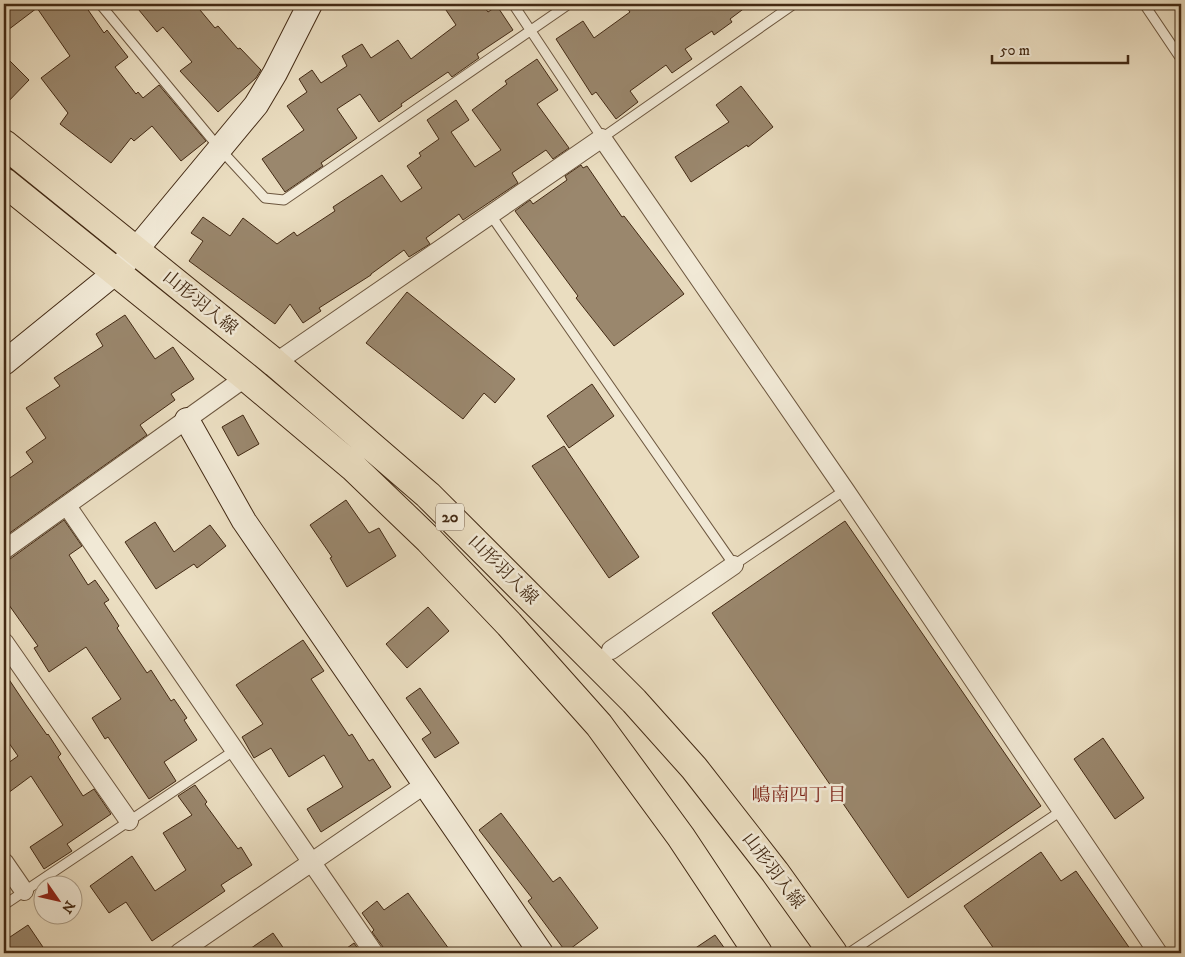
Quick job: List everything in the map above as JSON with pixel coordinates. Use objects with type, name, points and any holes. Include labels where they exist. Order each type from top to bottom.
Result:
[{"type":"main road","name":"山形羽入線","points":[[4,144],[275,363],[428,495],[634,701],[694,768],[775,872],[833,953]]},
{"type":"main road","name":"山形羽入線","points":[[4,182],[246,377],[354,467],[429,540],[509,624],[599,725],[681,837],[758,953]]},
{"type":"street","points":[[4,362],[116,272],[135,251],[256,104],[271,81],[310,4]]},
{"type":"street","points":[[275,363],[602,138],[844,490],[1158,953]]},
{"type":"street","points":[[4,550],[246,377]]},
{"type":"street","points":[[187,420],[244,521],[541,953]]},
{"type":"street","points":[[67,506],[235,750],[310,863],[374,953]]},
{"type":"street","points":[[611,650],[734,565]]},
{"type":"street","points":[[4,642],[129,821]]},
{"type":"street","points":[[179,953],[424,784]]},
{"type":"street","points":[[4,862],[24,891]]},
{"type":"lane","points":[[100,4],[220,148],[265,198],[284,200],[569,4]]},
{"type":"lane","points":[[513,4],[602,138],[794,4]]},
{"type":"lane","points":[[1144,4],[1181,58]]},
{"type":"lane","points":[[490,214],[734,565],[844,490]]},
{"type":"lane","points":[[4,905],[235,750]]},
{"type":"lane","points":[[849,953],[1061,811]]},
{"type":"building","points":[[4,4],[84,4],[104,33],[107,30],[128,57],[115,67],[136,94],[138,92],[143,98],[159,85],[206,141],[181,161],[152,126],[134,141],[131,138],[111,163],[60,124],[68,113],[41,78],[70,56],[37,8],[4,33]]},
{"type":"building","points":[[134,4],[195,4],[215,28],[218,26],[238,49],[240,48],[261,70],[256,78],[218,112],[180,71],[192,62],[163,27],[157,32]]},
{"type":"building","points":[[442,4],[482,4],[488,12],[497,6],[513,30],[477,54],[479,58],[452,77],[448,72],[401,104],[402,106],[379,122],[360,94],[337,109],[357,138],[321,163],[323,166],[285,192],[262,159],[304,130],[287,106],[307,92],[299,79],[312,70],[321,83],[347,66],[342,56],[362,44],[371,58],[398,40],[411,59],[456,25]]},
{"type":"building","points":[[624,4],[750,4],[730,19],[732,22],[714,35],[712,31],[685,49],[692,59],[672,73],[666,65],[630,91],[638,102],[616,119],[596,92],[592,95],[556,39],[583,21],[594,38],[630,12]]},
{"type":"building","points":[[4,55],[29,80],[4,106]]},
{"type":"building","points":[[537,59],[558,90],[537,104],[569,148],[553,159],[546,150],[512,173],[518,183],[463,220],[459,214],[426,238],[430,244],[409,257],[404,250],[371,275],[319,308],[321,311],[303,323],[290,304],[275,324],[189,261],[203,241],[191,233],[203,217],[230,236],[243,218],[277,244],[294,232],[297,236],[335,211],[333,207],[382,175],[401,202],[422,188],[407,166],[421,156],[419,153],[439,139],[427,120],[456,100],[469,120],[451,132],[475,167],[501,150],[472,110],[507,84],[505,81]]},
{"type":"building","points":[[741,86],[773,127],[748,147],[747,145],[691,182],[675,157],[729,122],[716,105]]},
{"type":"building","points":[[581,165],[583,168],[587,166],[622,217],[624,216],[684,294],[614,346],[576,298],[578,296],[515,211],[530,200],[533,204],[567,180],[565,176]]},
{"type":"building","points":[[407,292],[515,379],[495,403],[484,393],[463,419],[366,343]]},
{"type":"building","points":[[125,315],[155,359],[173,347],[194,379],[171,394],[175,400],[140,425],[147,435],[4,537],[4,482],[33,462],[26,452],[46,438],[26,408],[60,386],[54,378],[103,346],[96,334]]},
{"type":"building","points":[[592,384],[614,416],[569,448],[547,416]]},
{"type":"building","points":[[243,415],[259,444],[238,456],[222,427]]},
{"type":"building","points":[[564,446],[639,557],[609,578],[532,466]]},
{"type":"building","points":[[346,500],[369,533],[379,528],[396,556],[347,587],[330,558],[332,557],[310,525]]},
{"type":"building","points":[[64,520],[82,546],[69,555],[88,585],[95,580],[109,600],[104,603],[119,626],[117,628],[147,673],[151,670],[171,701],[174,699],[187,718],[184,720],[197,740],[164,762],[176,781],[149,799],[108,737],[105,739],[92,718],[121,699],[86,647],[49,672],[34,648],[38,646],[4,598],[4,560],[10,559]]},
{"type":"building","points":[[845,521],[1041,806],[908,898],[712,613]]},
{"type":"building","points":[[155,522],[174,552],[210,525],[226,546],[197,568],[194,564],[156,589],[125,542]]},
{"type":"building","points":[[428,607],[449,631],[407,668],[386,644]]},
{"type":"building","points":[[303,640],[324,671],[311,679],[349,736],[352,734],[369,761],[373,759],[391,787],[321,832],[307,809],[343,787],[324,755],[289,777],[271,748],[254,758],[242,737],[263,724],[236,685]]},
{"type":"building","points":[[4,672],[61,754],[58,757],[83,796],[94,789],[111,814],[67,844],[72,851],[44,869],[30,847],[63,825],[31,776],[4,796],[4,766],[18,756],[4,736]]},
{"type":"building","points":[[420,688],[459,743],[435,758],[422,739],[431,733],[406,698]]},
{"type":"building","points":[[1103,738],[1144,798],[1115,819],[1074,759]]},
{"type":"building","points":[[195,785],[207,802],[205,804],[238,849],[241,847],[252,865],[221,885],[225,891],[152,941],[126,902],[109,913],[90,886],[132,856],[155,891],[186,870],[163,833],[192,815],[178,796]]},
{"type":"building","points":[[501,813],[553,882],[560,877],[598,928],[566,952],[528,901],[532,898],[479,830]]},
{"type":"building","points":[[1041,852],[1061,881],[1076,871],[1133,953],[997,953],[964,906]]},
{"type":"building","points":[[408,893],[452,953],[384,953],[383,947],[372,932],[374,930],[362,913],[377,901],[384,910]]},
{"type":"building","points":[[28,925],[47,953],[4,953],[4,941]]},
{"type":"building","points":[[273,933],[287,953],[244,953]]},
{"type":"building","points":[[715,935],[728,953],[688,953]]},
{"type":"building","points":[[354,943],[361,953],[340,953]]},
{"type":"district","name":"嶋南四丁目","points":[[799,795]]}]
